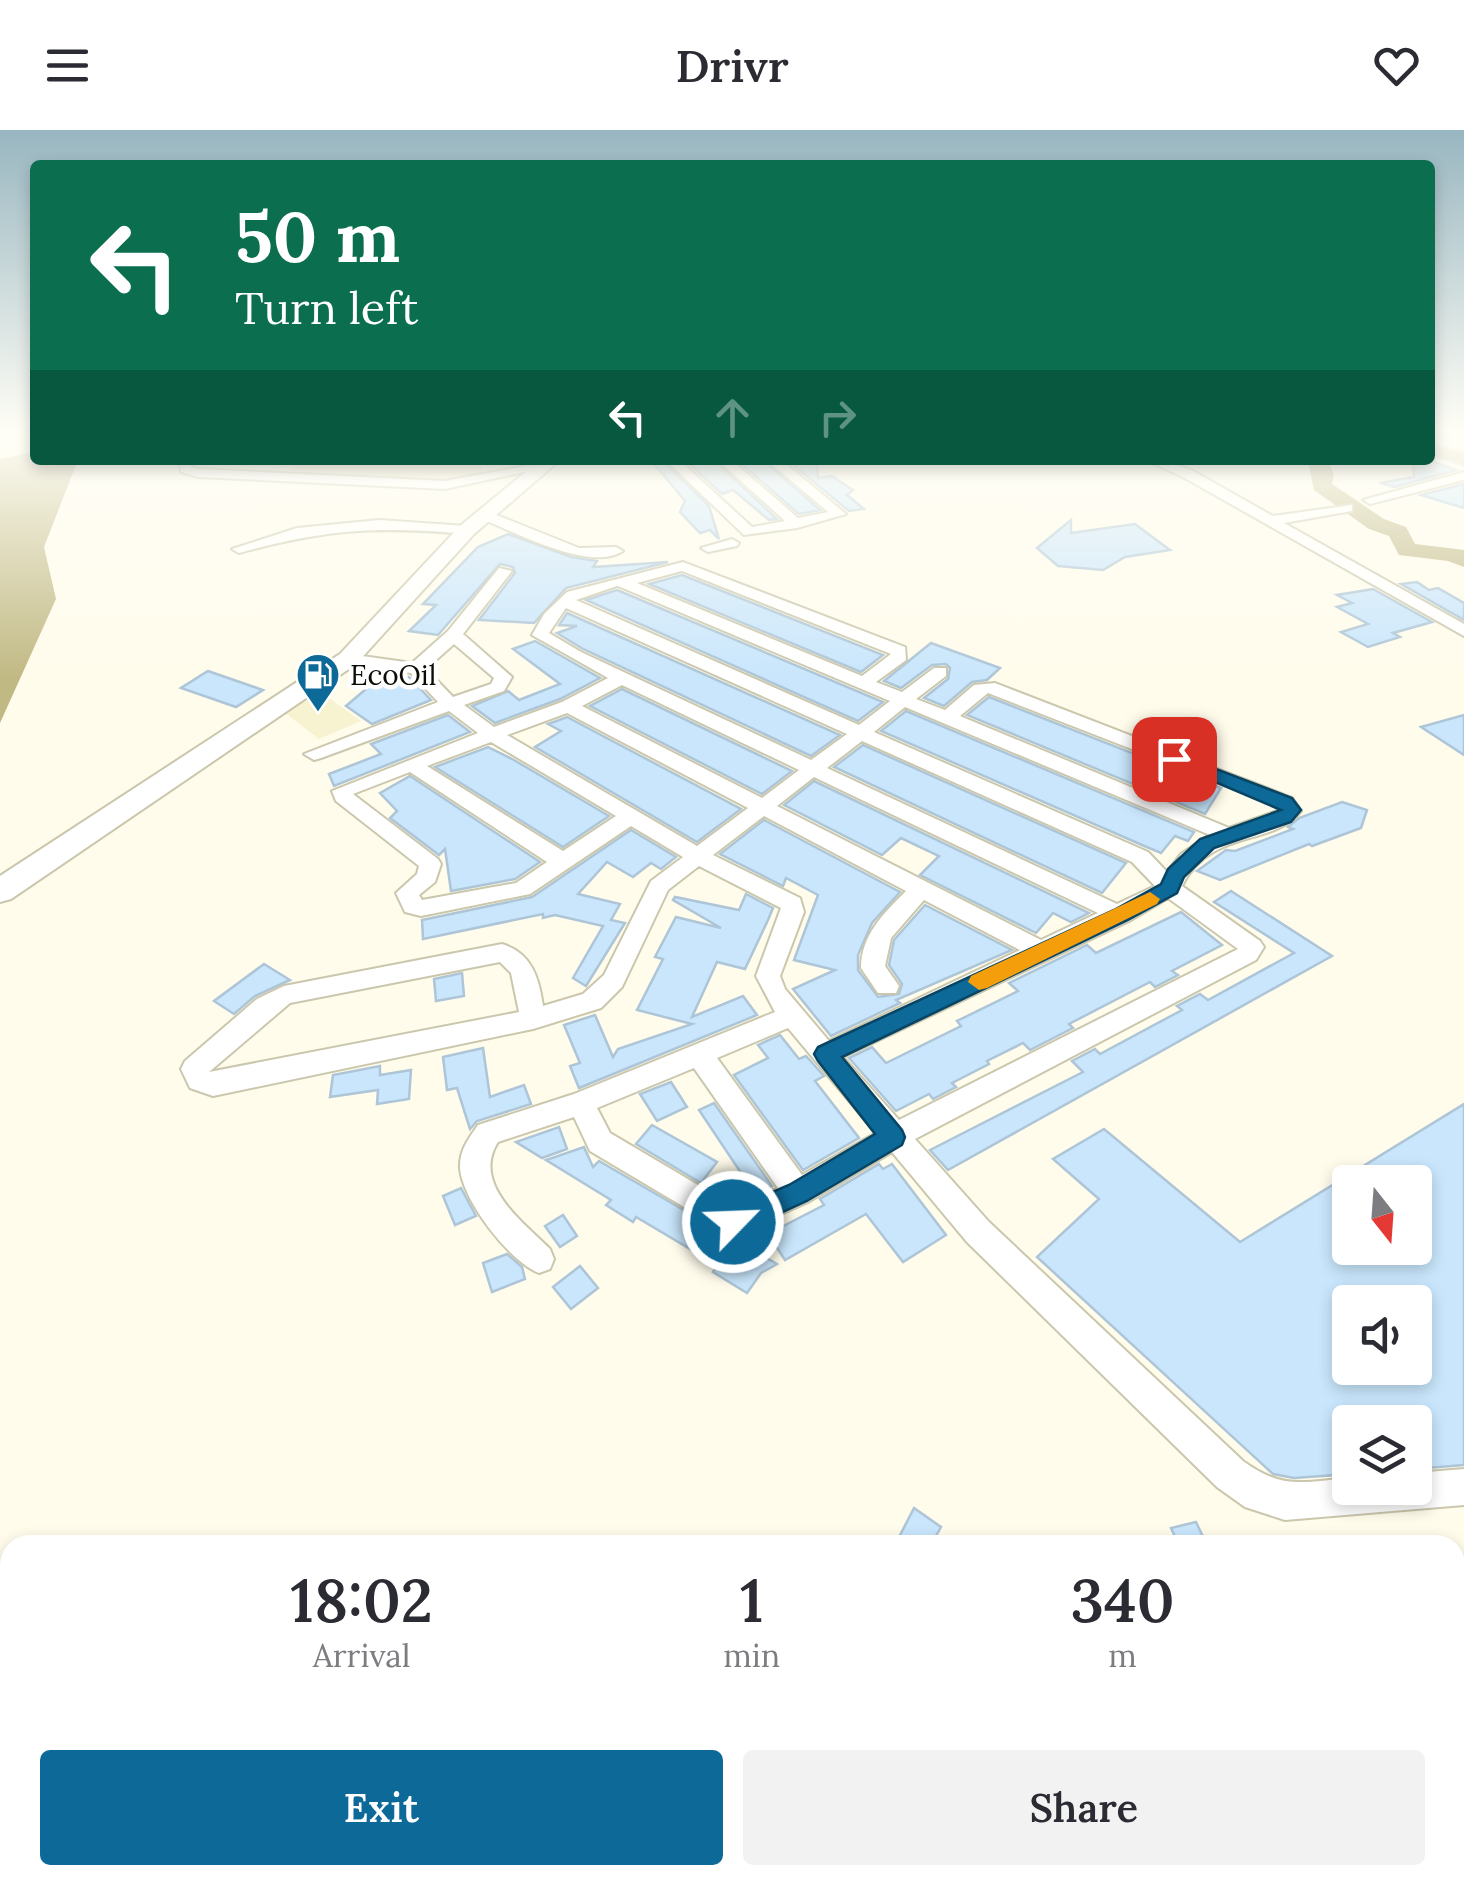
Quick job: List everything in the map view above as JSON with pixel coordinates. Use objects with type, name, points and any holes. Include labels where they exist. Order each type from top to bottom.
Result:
[{"type":"main road","points":[[0,891],[348,659],[484,515]]},
{"type":"street","points":[[730,514],[749,532],[745,539]]},
{"type":"street","points":[[785,514],[797,524]]},
{"type":"street","points":[[708,548],[832,514]]},
{"type":"street","points":[[1258,514],[1464,631]]},
{"type":"street","points":[[1270,521],[1313,514]]},
{"type":"street","points":[[484,515],[577,552],[616,551]]},
{"type":"street","points":[[239,549],[276,535],[378,522],[466,530]]},
{"type":"street","points":[[865,682],[900,656],[899,651],[682,566],[658,576],[591,585],[575,591],[541,631],[544,640],[1121,915]]},
{"type":"street","points":[[416,669],[454,635],[504,571]]},
{"type":"street","points":[[619,581],[1228,835]]},
{"type":"street","points":[[566,602],[1140,857],[1170,888],[1252,947],[1248,954],[893,1137],[798,1193],[733,1222],[600,1142],[582,1103]]},
{"type":"street","points":[[314,754],[504,682],[454,635]]},
{"type":"street","points":[[348,659],[416,669],[449,704],[490,733],[698,857],[792,904],[794,912],[768,976],[774,992],[792,1016],[978,1232],[1230,1474],[1258,1494],[1285,1502],[1464,1488]]},
{"type":"street","points":[[533,1019],[522,966],[502,953],[284,996],[266,1006],[194,1069],[199,1080],[213,1085],[533,1019],[592,1001],[614,982],[659,886],[940,672]]},
{"type":"street","points":[[622,678],[568,706],[342,790],[343,796],[430,864],[427,876],[407,893],[413,906],[421,908],[522,889],[629,817]]},
{"type":"street","points":[[826,1054],[1121,915],[1170,888],[1175,874],[1207,844],[1284,818],[1291,810],[1285,802],[989,687],[980,689],[948,717]]},
{"type":"street","points":[[568,706],[1043,952]]},
{"type":"street","points":[[412,764],[562,861]]},
{"type":"street","points":[[887,986],[873,968],[874,947],[882,932],[920,890]]},
{"type":"street","points":[[538,1259],[480,1195],[474,1170],[479,1142],[488,1133],[582,1103],[792,1016]]},
{"type":"street","points":[[700,1055],[798,1193]]},
{"type":"shaded area","points":[[0,514],[57,514],[44,547],[56,599],[0,723]]},
{"type":"shaded area","points":[[322,693],[361,721],[319,739],[284,712]]},
{"type":"building","points":[[682,514],[711,514],[719,539],[710,530],[700,533]]},
{"type":"building","points":[[1071,520],[1071,533],[1135,524],[1170,550],[1125,557],[1103,570],[1058,566],[1037,548]]},
{"type":"building","points":[[508,534],[571,557],[597,561],[593,567],[668,562],[566,588],[534,623],[479,620],[515,573],[513,567],[500,564],[438,635],[409,631],[436,605],[423,604],[478,547]]},
{"type":"building","points":[[682,575],[883,655],[861,672],[649,584]]},
{"type":"building","points":[[1417,582],[1429,590],[1438,588],[1464,603],[1464,620],[1401,584]]},
{"type":"building","points":[[1373,589],[1432,622],[1393,633],[1400,637],[1368,647],[1341,632],[1368,624],[1337,607],[1352,603],[1337,595]]},
{"type":"building","points":[[617,590],[883,702],[858,721],[586,600]]},
{"type":"building","points":[[567,613],[840,735],[811,756],[583,649],[557,633],[577,626],[559,625]]},
{"type":"building","points":[[535,641],[600,678],[560,699],[495,723],[472,706],[508,691],[519,700],[560,684],[513,649]]},
{"type":"building","points":[[931,643],[1000,668],[987,680],[972,682],[944,706],[924,698],[948,679],[950,668],[946,664],[932,665],[901,688],[884,681]]},
{"type":"building","points":[[208,671],[263,690],[236,707],[181,688]]},
{"type":"building","points":[[409,677],[431,700],[372,724],[346,706],[373,683],[390,686]]},
{"type":"building","points":[[622,689],[792,771],[762,794],[590,706]]},
{"type":"building","points":[[989,697],[1221,788],[1205,814],[967,715]]},
{"type":"building","points":[[906,711],[1194,832],[1188,841],[1175,836],[1161,853],[881,731]]},
{"type":"building","points":[[448,715],[470,732],[334,786],[329,774],[381,754],[371,744]]},
{"type":"building","points":[[1464,715],[1464,755],[1421,727]]},
{"type":"building","points":[[567,717],[741,809],[697,842],[535,747],[561,731],[548,724]]},
{"type":"building","points":[[863,745],[1126,863],[1102,893],[834,767]]},
{"type":"building","points":[[488,747],[609,816],[563,847],[435,767]]},
{"type":"building","points":[[410,776],[540,862],[515,879],[451,891],[445,849],[439,855],[390,818],[397,811],[380,793]]},
{"type":"building","points":[[814,781],[1089,913],[1071,922],[1053,913],[1036,933],[920,875],[939,856],[901,838],[882,855],[784,805]]},
{"type":"building","points":[[1342,802],[1367,810],[1361,828],[1220,880],[1197,871],[1226,850],[1235,851],[1293,829],[1288,827],[1299,818]]},
{"type":"building","points":[[764,820],[900,892],[872,923],[858,955],[858,970],[878,997],[899,994],[902,984],[889,965],[894,940],[925,905],[1012,950],[896,1000],[900,1003],[831,1036],[793,989],[835,970],[794,960],[818,895],[786,878],[783,886],[720,854]]},
{"type":"building","points":[[631,830],[676,857],[661,869],[651,863],[633,877],[607,862],[578,894],[620,904],[611,920],[625,923],[586,986],[573,978],[603,926],[555,915],[543,918],[543,914],[423,939],[422,920],[532,897]]},
{"type":"building","points":[[1231,891],[1332,956],[948,1170],[930,1150],[1083,1072],[1072,1061],[1095,1049],[1100,1054],[1182,1010],[1177,1006],[1200,994],[1208,1000],[1294,953],[1214,902]]},
{"type":"building","points":[[746,894],[773,908],[768,920],[745,969],[717,962],[692,1017],[743,996],[757,1015],[579,1088],[570,1066],[580,1063],[564,1025],[595,1015],[613,1057],[618,1049],[692,1024],[637,1010],[663,959],[655,957],[676,917],[721,928],[673,900],[675,897],[739,910]]},
{"type":"building","points":[[1181,912],[1222,945],[1172,971],[1178,975],[1155,987],[1150,982],[1069,1024],[1073,1028],[1030,1050],[1023,1043],[987,1061],[989,1064],[952,1083],[956,1087],[933,1099],[929,1094],[896,1111],[849,1058],[872,1047],[886,1063],[961,1026],[957,1021],[1018,991],[1009,983],[1087,945],[1096,953]]},
{"type":"building","points":[[264,964],[290,980],[255,996],[234,1014],[214,1001]]},
{"type":"building","points":[[462,973],[464,996],[436,1001],[434,979]]},
{"type":"building","points":[[780,1035],[799,1059],[806,1056],[824,1076],[815,1081],[859,1138],[803,1170],[734,1075],[768,1058],[758,1045]]},
{"type":"building","points":[[483,1048],[490,1097],[524,1085],[531,1104],[477,1121],[470,1129],[457,1088],[447,1090],[443,1057]]},
{"type":"building","points":[[380,1066],[380,1075],[411,1070],[409,1099],[377,1104],[378,1090],[330,1097],[333,1075]]},
{"type":"building","points":[[671,1082],[687,1107],[657,1121],[640,1094]]},
{"type":"building","points":[[714,1103],[772,1186],[755,1194],[699,1110]]},
{"type":"building","points":[[1464,1104],[1464,1465],[1432,1468],[1432,1405],[1332,1405],[1332,1475],[1294,1478],[1273,1474],[1037,1257],[1099,1199],[1053,1159],[1104,1129],[1240,1242],[1332,1185],[1332,1265],[1432,1265],[1432,1165],[1365,1165]]},
{"type":"building","points":[[652,1125],[717,1162],[701,1183],[636,1144]]},
{"type":"building","points":[[559,1127],[567,1149],[542,1158],[516,1142]]},
{"type":"building","points":[[584,1147],[593,1167],[599,1161],[777,1264],[761,1273],[747,1293],[713,1272],[717,1265],[636,1217],[633,1222],[606,1205],[611,1200],[546,1160]]},
{"type":"building","points":[[879,1164],[883,1169],[892,1164],[946,1235],[903,1262],[866,1214],[785,1260],[768,1234],[824,1205],[820,1199]]},
{"type":"building","points":[[461,1188],[476,1216],[455,1225],[443,1196]]},
{"type":"building","points":[[563,1215],[577,1236],[560,1247],[545,1226]]},
{"type":"building","points":[[507,1254],[522,1267],[525,1279],[492,1292],[483,1263]]},
{"type":"building","points":[[580,1266],[598,1288],[571,1309],[553,1287]]},
{"type":"building","points":[[914,1508],[941,1527],[937,1535],[900,1535]]},
{"type":"building","points":[[1196,1522],[1202,1535],[1174,1535],[1171,1528]]},
{"type":"waterway","points":[[1361,514],[1398,532],[1407,550],[1454,554],[1464,560]]},
{"type":"slow traffic","points":[[979,982],[1150,899]]},
{"type":"place","name":"EcoOil","points":[[318,713]]},
{"type":"route","points":[[733,1222],[798,1193],[893,1137],[826,1054],[1121,915],[1170,888],[1175,874],[1207,844],[1284,818],[1291,810],[1285,802],[1174,759]]}]
